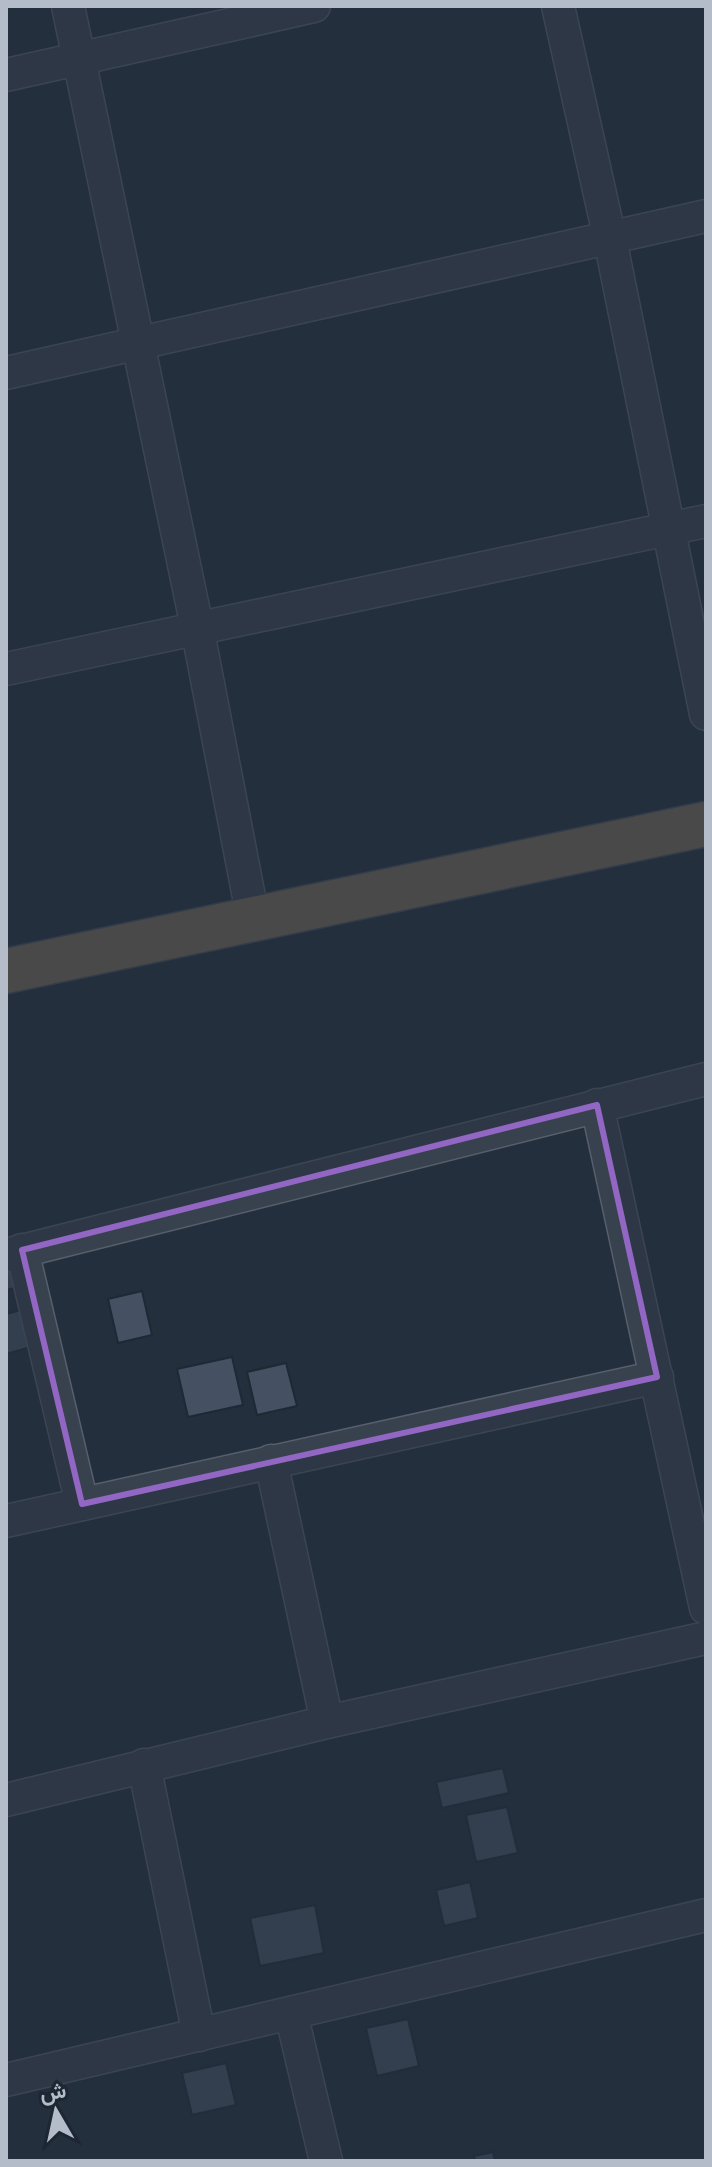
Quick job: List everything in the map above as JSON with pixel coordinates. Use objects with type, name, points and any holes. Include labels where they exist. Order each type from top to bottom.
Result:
[{"type":"highway","points":[[6,971],[706,824]]},
{"type":"street","points":[[68,6],[140,344],[253,918]]},
{"type":"street","points":[[6,75],[314,6]]},
{"type":"street","points":[[558,6],[610,239],[706,714]]},
{"type":"street","points":[[6,373],[706,216]]},
{"type":"street","points":[[6,669],[706,521]]},
{"type":"street","points":[[82,1504],[14,1252],[706,1079]]},
{"type":"street","points":[[597,1105],[706,1608]]},
{"type":"street","points":[[6,1521],[657,1377]]},
{"type":"street","points":[[271,1461],[327,1722]]},
{"type":"street","points":[[6,1800],[327,1722],[706,1638]]},
{"type":"street","points":[[144,1765],[199,2035]]},
{"type":"street","points":[[6,2080],[706,1915]]},
{"type":"street","points":[[291,2013],[326,2161]]},
{"type":"highlighted area","points":[[597,1105],[657,1377],[82,1504],[22,1250]]},
{"type":"building","points":[[24,1264],[29,1285],[6,1290],[6,1268]]},
{"type":"building","points":[[142,1291],[152,1335],[118,1343],[108,1299]]},
{"type":"building","points":[[32,1307],[42,1344],[6,1354],[6,1314]]},
{"type":"building","points":[[232,1357],[243,1405],[188,1417],[177,1369]]},
{"type":"building","points":[[286,1363],[297,1406],[257,1415],[247,1372]]},
{"type":"building","points":[[503,1768],[509,1793],[442,1808],[436,1782]]},
{"type":"building","points":[[507,1807],[518,1853],[476,1862],[466,1815]]},
{"type":"building","points":[[470,1882],[478,1918],[444,1926],[436,1890]]},
{"type":"building","points":[[315,1905],[324,1953],[260,1966],[250,1918]]},
{"type":"building","points":[[408,2019],[419,2066],[377,2076],[366,2028]]},
{"type":"building","points":[[226,2063],[236,2105],[192,2115],[182,2073]]},
{"type":"building","points":[[493,2152],[495,2161],[475,2161],[474,2156]]}]
